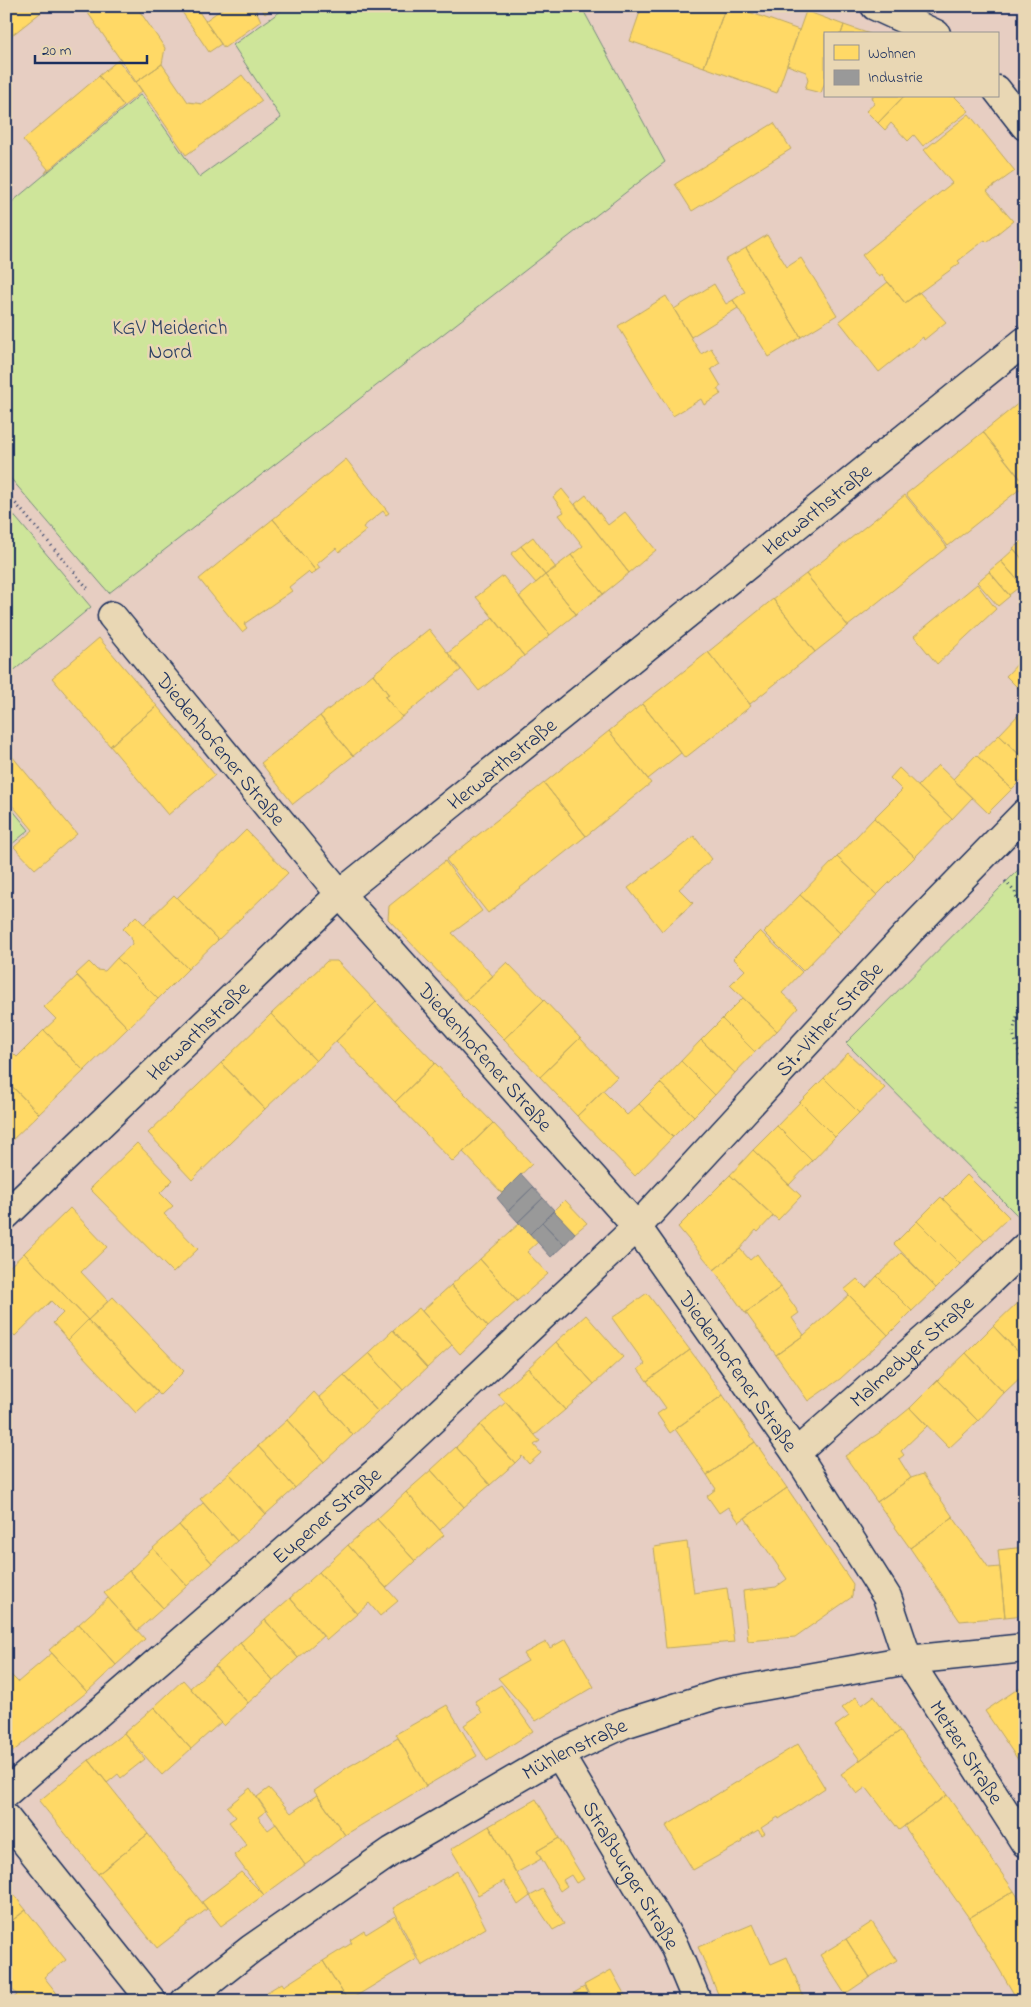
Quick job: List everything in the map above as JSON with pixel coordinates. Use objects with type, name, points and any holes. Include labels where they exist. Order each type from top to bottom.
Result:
[{"type":"street","points":[[875,6],[932,32]]},
{"type":"street","points":[[998,91],[1025,126]]},
{"type":"street","name":"Herwarthstraße","points":[[6,1215],[340,894],[1025,341]]},
{"type":"street","name":"Diedenhofener Straße","points":[[112,616],[340,894],[638,1227],[796,1454],[887,1597],[908,1660]]},
{"type":"street","name":"St.-Vither-Straße","points":[[638,1227],[909,932],[1025,813]]},
{"type":"street","name":"Eupener Straße","points":[[6,1793],[381,1468],[638,1227]]},
{"type":"street","name":"Malmedyer Straße","points":[[796,1454],[977,1293],[1025,1247]]},
{"type":"street","name":"Mühlenstraße","points":[[185,2001],[251,1949],[392,1851],[559,1754],[624,1724],[719,1694],[908,1660],[1025,1648]]},
{"type":"street","name":"Metzer Straße","points":[[908,1660],[1025,1843]]},
{"type":"street","name":"Straßburger Straße","points":[[559,1754],[675,1948],[697,2001]]},
{"type":"street","points":[[6,1818],[152,2001]]},
{"type":"path","points":[[6,492],[112,616]]},
{"type":"path","points":[[982,857],[1016,892],[1025,921]]},
{"type":"path","points":[[1025,998],[1020,1004],[1012,1033],[1023,1066],[1016,1110],[1025,1150]]},
{"type":"green space","name":"KGV Meiderich Nord","points":[[288,6],[581,6],[665,162],[109,593],[6,473],[6,207],[141,94],[199,177],[281,118],[233,45]]},
{"type":"green space","points":[[6,506],[91,607],[6,677]]},
{"type":"green space","points":[[6,802],[29,830],[6,849]]},
{"type":"green space","points":[[1025,863],[1025,1209],[1018,1216],[846,1043]]},
{"type":"building: Wohnen","points":[[6,6],[49,6],[6,40]]},
{"type":"building: Wohnen","points":[[83,6],[136,6],[165,48],[162,64],[136,82]]},
{"type":"building: Wohnen","points":[[178,6],[195,6],[221,44],[209,52]]},
{"type":"building: Wohnen","points":[[226,6],[254,6],[261,21],[224,48],[205,21]]},
{"type":"building: Wohnen","points":[[259,6],[275,6],[265,14]]},
{"type":"building: Wohnen","points":[[642,6],[726,6],[704,67],[630,41]]},
{"type":"building: Wohnen","points":[[726,6],[732,6],[799,30],[777,93],[704,67]]},
{"type":"building: Wohnen","points":[[806,11],[844,25],[842,32],[824,32],[824,85],[821,93],[805,89],[808,80],[806,72],[787,65]]},
{"type":"building: Wohnen","points":[[844,25],[864,32],[842,32]]},
{"type":"building: Wohnen","points":[[118,60],[142,91],[124,106],[99,76]]},
{"type":"building: Wohnen","points":[[162,64],[188,102],[203,104],[242,75],[262,101],[186,155],[136,82]]},
{"type":"building: Wohnen","points":[[99,76],[124,106],[45,173],[48,169],[23,140]]},
{"type":"building: Wohnen","points":[[872,98],[902,98],[878,123],[866,111],[874,104]]},
{"type":"building: Wohnen","points":[[902,98],[956,98],[969,111],[923,146],[914,135],[908,141],[891,123],[885,130],[878,123]]},
{"type":"building: Wohnen","points":[[969,114],[1015,171],[987,191],[1013,221],[987,242],[985,240],[958,261],[960,263],[905,303],[882,275],[879,277],[862,255],[952,183],[924,150]]},
{"type":"building: Wohnen","points":[[774,123],[791,149],[692,211],[675,184]]},
{"type":"building: Wohnen","points":[[767,235],[787,267],[801,258],[837,315],[801,337],[746,248]]},
{"type":"building: Wohnen","points":[[746,248],[801,337],[769,357],[733,300],[745,292],[725,260]]},
{"type":"building: Wohnen","points":[[888,282],[905,303],[919,292],[946,322],[924,340],[923,337],[879,372],[839,321]]},
{"type":"building: Wohnen","points":[[714,284],[726,304],[733,300],[738,308],[691,337],[674,309]]},
{"type":"building: Wohnen","points":[[666,296],[701,354],[711,348],[720,363],[711,369],[721,386],[717,389],[721,394],[704,405],[701,399],[673,416],[618,326]]},
{"type":"building: Wohnen","points":[[1025,398],[1025,484],[983,432]]},
{"type":"building: Wohnen","points":[[983,432],[1025,485],[948,546],[906,494]]},
{"type":"building: Wohnen","points":[[346,459],[389,513],[386,515],[383,511],[363,527],[366,531],[339,552],[336,548],[317,564],[320,568],[316,571],[273,519]]},
{"type":"building: Wohnen","points":[[562,489],[629,573],[603,594],[571,555],[583,546],[559,515],[564,512],[553,497]]},
{"type":"building: Wohnen","points":[[586,495],[608,525],[625,512],[656,550],[629,573],[575,504]]},
{"type":"building: Wohnen","points":[[905,495],[947,547],[848,626],[806,574]]},
{"type":"building: Wohnen","points":[[273,519],[316,571],[311,575],[308,572],[289,587],[292,591],[244,624],[247,628],[242,632],[199,579]]},
{"type":"building: Wohnen","points":[[533,537],[556,568],[545,575],[521,546]]},
{"type":"building: Wohnen","points":[[1025,539],[1025,562],[1013,548]]},
{"type":"building: Wohnen","points":[[521,546],[545,575],[536,583],[511,554]]},
{"type":"building: Wohnen","points":[[1014,549],[1025,562],[1025,581],[1021,584],[1001,561]]},
{"type":"building: Wohnen","points":[[571,555],[603,594],[576,614],[545,575]]},
{"type":"building: Wohnen","points":[[1001,561],[1022,585],[1009,595],[989,571]]},
{"type":"building: Wohnen","points":[[989,572],[1010,596],[998,606],[977,582]]},
{"type":"building: Wohnen","points":[[806,574],[848,626],[815,652],[773,599]]},
{"type":"building: Wohnen","points":[[545,575],[576,614],[550,635],[519,597]]},
{"type":"building: Wohnen","points":[[503,576],[550,635],[524,656],[476,597]]},
{"type":"building: Wohnen","points":[[977,584],[996,609],[937,664],[914,636]]},
{"type":"building: Wohnen","points":[[773,599],[815,652],[750,704],[708,652]]},
{"type":"building: Wohnen","points":[[493,617],[524,656],[479,691],[448,653]]},
{"type":"building: Wohnen","points":[[429,629],[461,670],[402,717],[385,697],[389,695],[373,674]]},
{"type":"building: Wohnen","points":[[99,638],[157,706],[110,746],[52,678]]},
{"type":"building: Wohnen","points":[[708,652],[751,706],[685,758],[642,704]]},
{"type":"building: Wohnen","points":[[1025,656],[1025,695],[1006,676]]},
{"type":"building: Wohnen","points":[[373,674],[389,695],[385,697],[402,717],[353,756],[320,716]]},
{"type":"building: Wohnen","points":[[642,704],[681,753],[648,779],[609,731]]},
{"type":"building: Wohnen","points":[[157,706],[215,775],[168,815],[110,746]]},
{"type":"building: Wohnen","points":[[1020,713],[1025,717],[1025,760],[999,735]]},
{"type":"building: Wohnen","points":[[320,716],[353,756],[293,804],[261,763]]},
{"type":"building: Wohnen","points":[[609,731],[651,783],[586,836],[544,783]]},
{"type":"building: Wohnen","points":[[999,735],[1025,760],[1025,776],[1012,789],[977,756]]},
{"type":"building: Wohnen","points":[[6,749],[77,834],[35,869],[14,847],[33,830],[6,798]]},
{"type":"building: Wohnen","points":[[976,755],[1012,789],[988,813],[953,779]]},
{"type":"building: Wohnen","points":[[938,765],[972,798],[952,819],[918,786]]},
{"type":"building: Wohnen","points":[[899,768],[952,819],[915,857],[874,818],[902,790],[890,778]]},
{"type":"building: Wohnen","points":[[544,783],[586,836],[488,913],[446,860]]},
{"type":"building: Wohnen","points":[[874,818],[915,857],[877,895],[837,857]]},
{"type":"building: Wohnen","points":[[246,830],[288,873],[218,940],[177,898]]},
{"type":"building: Wohnen","points":[[694,836],[712,859],[679,889],[693,903],[662,931],[628,888]]},
{"type":"building: Wohnen","points":[[837,857],[877,895],[840,933],[800,895]]},
{"type":"building: Wohnen","points":[[445,861],[482,911],[452,933],[493,976],[466,1001],[388,919],[389,906]]},
{"type":"building: Wohnen","points":[[174,895],[218,940],[188,969],[144,924]]},
{"type":"building: Wohnen","points":[[800,895],[840,933],[803,971],[764,932]]},
{"type":"building: Wohnen","points":[[136,916],[188,969],[158,999],[117,958],[132,944],[131,937],[123,929]]},
{"type":"building: Wohnen","points":[[760,931],[802,972],[782,993],[798,1008],[777,1031],[730,985],[745,970],[733,958]]},
{"type":"building: Wohnen","points":[[117,958],[158,999],[128,1028],[76,974],[89,962],[97,970],[105,971]]},
{"type":"building: Wohnen","points":[[327,961],[337,961],[376,1002],[316,1061],[271,1014]]},
{"type":"building: Wohnen","points":[[507,962],[544,1000],[504,1039],[466,1001]]},
{"type":"building: Wohnen","points":[[77,976],[128,1028],[84,1071],[44,1030],[56,1019],[44,1007]]},
{"type":"building: Wohnen","points":[[743,998],[777,1031],[755,1052],[722,1019]]},
{"type":"building: Wohnen","points":[[544,1000],[580,1038],[540,1077],[504,1039]]},
{"type":"building: Wohnen","points":[[376,1002],[435,1063],[395,1102],[336,1041]]},
{"type":"building: Wohnen","points":[[271,1014],[316,1061],[265,1109],[221,1063]]},
{"type":"building: Wohnen","points":[[722,1019],[755,1052],[735,1073],[701,1040]]},
{"type":"building: Wohnen","points":[[44,1030],[84,1071],[39,1114],[6,1080],[6,1046],[17,1057]]},
{"type":"building: Wohnen","points":[[580,1038],[617,1077],[577,1116],[540,1077]]},
{"type":"building: Wohnen","points":[[701,1040],[735,1073],[715,1095],[681,1061]]},
{"type":"building: Wohnen","points":[[848,1053],[885,1088],[859,1113],[824,1078]]},
{"type":"building: Wohnen","points":[[681,1061],[715,1095],[694,1116],[660,1083]]},
{"type":"building: Wohnen","points":[[221,1063],[265,1109],[192,1180],[148,1133]]},
{"type":"building: Wohnen","points":[[435,1063],[493,1123],[453,1162],[395,1102]]},
{"type":"building: Wohnen","points":[[824,1078],[859,1113],[835,1137],[800,1102]]},
{"type":"building: Wohnen","points":[[6,1080],[39,1114],[6,1146]]},
{"type":"building: Wohnen","points":[[660,1083],[694,1116],[673,1137],[639,1104]]},
{"type":"building: Wohnen","points":[[603,1091],[627,1115],[639,1104],[673,1137],[635,1176],[577,1116]]},
{"type":"building: Wohnen","points":[[800,1102],[835,1137],[812,1161],[777,1126]]},
{"type":"building: Wohnen","points":[[493,1123],[532,1164],[502,1193],[463,1152]]},
{"type":"building: Wohnen","points":[[777,1126],[812,1161],[789,1185],[753,1150]]},
{"type":"building: Wohnen","points":[[137,1143],[173,1180],[160,1193],[173,1206],[164,1214],[198,1249],[173,1273],[90,1189]]},
{"type":"building: Wohnen","points":[[753,1150],[801,1196],[778,1220],[730,1175]]},
{"type":"building: Wohnen","points":[[730,1175],[773,1216],[758,1232],[756,1230],[740,1249],[714,1270],[678,1227]]},
{"type":"building: Wohnen","points":[[967,1175],[1009,1217],[984,1241],[943,1199]]},
{"type":"building: Wohnen","points":[[941,1197],[984,1241],[960,1264],[917,1221]]},
{"type":"building: Wohnen","points":[[565,1200],[587,1223],[575,1233],[554,1211]]},
{"type":"building: Wohnen","points":[[70,1208],[107,1247],[81,1272],[108,1301],[88,1320],[24,1253]]},
{"type":"building: Wohnen","points":[[917,1221],[960,1264],[936,1288],[894,1244]]},
{"type":"building: Wohnen","points":[[520,1223],[538,1242],[527,1252],[548,1274],[517,1301],[480,1259]]},
{"type":"building: Wohnen","points":[[740,1249],[750,1260],[757,1254],[781,1287],[745,1313],[714,1270]]},
{"type":"building: Wohnen","points":[[24,1253],[88,1320],[68,1340],[53,1323],[63,1313],[51,1301],[15,1336],[6,1327],[6,1270]]},
{"type":"building: Wohnen","points":[[901,1253],[936,1288],[912,1311],[877,1276]]},
{"type":"building: Wohnen","points":[[480,1259],[517,1301],[488,1327],[451,1285]]},
{"type":"building: Wohnen","points":[[877,1276],[912,1311],[888,1335],[844,1290],[857,1279],[866,1288]]},
{"type":"building: Wohnen","points":[[451,1285],[488,1327],[460,1354],[422,1311]]},
{"type":"building: Wohnen","points":[[781,1287],[799,1313],[792,1318],[804,1335],[776,1355],[746,1313]]},
{"type":"building: Wohnen","points":[[647,1293],[690,1350],[647,1381],[638,1369],[645,1364],[612,1318]]},
{"type":"building: Wohnen","points":[[849,1295],[888,1335],[840,1379],[808,1401],[776,1355],[804,1335]]},
{"type":"building: Wohnen","points":[[113,1297],[184,1371],[160,1395],[88,1320]]},
{"type":"building: Wohnen","points":[[1021,1299],[1025,1303],[1025,1359],[993,1326]]},
{"type":"building: Wohnen","points":[[419,1308],[452,1345],[427,1368],[393,1330]]},
{"type":"building: Wohnen","points":[[586,1315],[623,1357],[594,1384],[556,1342]]},
{"type":"building: Wohnen","points":[[88,1320],[158,1392],[136,1413],[68,1340]]},
{"type":"building: Wohnen","points":[[993,1326],[1025,1359],[1025,1373],[1004,1393],[966,1353]]},
{"type":"building: Wohnen","points":[[393,1330],[427,1368],[403,1390],[369,1353]]},
{"type":"building: Wohnen","points":[[556,1342],[594,1384],[565,1410],[528,1368]]},
{"type":"building: Wohnen","points":[[690,1350],[723,1395],[670,1433],[657,1414],[666,1408],[647,1381]]},
{"type":"building: Wohnen","points":[[369,1353],[403,1390],[378,1412],[344,1375]]},
{"type":"building: Wohnen","points":[[966,1353],[1004,1393],[978,1421],[938,1380]]},
{"type":"building: Wohnen","points":[[528,1368],[565,1410],[535,1435],[498,1394]]},
{"type":"building: Wohnen","points":[[344,1375],[378,1412],[353,1435],[319,1397]]},
{"type":"building: Wohnen","points":[[938,1380],[978,1421],[949,1448],[910,1408]]},
{"type":"building: Wohnen","points":[[314,1392],[353,1435],[324,1462],[287,1420]]},
{"type":"building: Wohnen","points":[[723,1395],[755,1442],[707,1475],[675,1429]]},
{"type":"building: Wohnen","points":[[506,1402],[540,1441],[534,1445],[541,1453],[529,1464],[522,1456],[515,1463],[480,1425]]},
{"type":"building: Wohnen","points":[[910,1408],[927,1426],[901,1451],[904,1455],[899,1459],[911,1478],[877,1502],[845,1456],[882,1431]]},
{"type":"building: Wohnen","points":[[287,1420],[324,1462],[295,1488],[258,1446]]},
{"type":"building: Wohnen","points":[[480,1425],[515,1463],[490,1485],[456,1447]]},
{"type":"building: Wohnen","points":[[755,1442],[787,1488],[739,1522],[728,1507],[719,1513],[707,1496],[716,1489],[707,1475]]},
{"type":"building: Wohnen","points":[[258,1446],[295,1488],[266,1514],[229,1473]]},
{"type":"building: Wohnen","points":[[456,1447],[490,1485],[464,1507],[431,1470]]},
{"type":"building: Wohnen","points":[[431,1470],[464,1507],[440,1530],[406,1492]]},
{"type":"building: Wohnen","points":[[229,1473],[266,1514],[237,1541],[200,1499]]},
{"type":"building: Wohnen","points":[[923,1474],[953,1517],[910,1548],[877,1502],[911,1478]]},
{"type":"building: Wohnen","points":[[787,1488],[853,1584],[852,1597],[795,1637],[748,1641],[743,1591],[776,1587],[787,1579],[745,1518]]},
{"type":"building: Wohnen","points":[[406,1492],[444,1535],[415,1561],[377,1519]]},
{"type":"building: Wohnen","points":[[203,1503],[237,1541],[212,1563],[179,1525]]},
{"type":"building: Wohnen","points":[[953,1517],[989,1568],[1000,1567],[1005,1617],[960,1621],[910,1548]]},
{"type":"building: Wohnen","points":[[377,1519],[415,1561],[386,1588],[348,1545]]},
{"type":"building: Wohnen","points":[[179,1525],[212,1563],[187,1586],[153,1548]]},
{"type":"building: Wohnen","points":[[687,1542],[694,1593],[727,1588],[734,1642],[666,1648],[654,1547]]},
{"type":"building: Wohnen","points":[[348,1545],[398,1601],[380,1616],[369,1603],[357,1614],[319,1572]]},
{"type":"building: Wohnen","points":[[1025,1547],[1025,1615],[1005,1617],[998,1550]]},
{"type":"building: Wohnen","points":[[153,1548],[187,1586],[163,1608],[129,1571]]},
{"type":"building: Wohnen","points":[[129,1571],[163,1608],[137,1631],[104,1593]]},
{"type":"building: Wohnen","points":[[319,1572],[357,1614],[327,1640],[290,1598]]},
{"type":"building: Wohnen","points":[[108,1598],[145,1639],[116,1665],[79,1624]]},
{"type":"building: Wohnen","points":[[290,1598],[323,1636],[298,1658],[265,1620]]},
{"type":"building: Wohnen","points":[[265,1620],[298,1658],[273,1681],[240,1643]]},
{"type":"building: Wohnen","points":[[79,1624],[116,1665],[87,1692],[49,1650]]},
{"type":"building: Wohnen","points":[[566,1639],[594,1687],[536,1721],[498,1678],[528,1661],[523,1654],[546,1642],[550,1648]]},
{"type":"building: Wohnen","points":[[240,1643],[273,1681],[248,1703],[215,1666]]},
{"type":"building: Wohnen","points":[[52,1653],[87,1692],[6,1757],[6,1670],[18,1682]]},
{"type":"building: Wohnen","points":[[215,1666],[248,1703],[224,1726],[190,1688]]},
{"type":"building: Wohnen","points":[[183,1680],[221,1722],[191,1749],[154,1707]]},
{"type":"building: Wohnen","points":[[1025,1684],[1025,1770],[985,1711]]},
{"type":"building: Wohnen","points":[[501,1685],[533,1731],[487,1761],[464,1725],[482,1713],[475,1701]]},
{"type":"building: Wohnen","points":[[874,1696],[900,1731],[860,1760],[835,1726],[849,1716],[842,1708],[856,1697],[862,1705]]},
{"type":"building: Wohnen","points":[[447,1705],[477,1756],[426,1786],[396,1734]]},
{"type":"building: Wohnen","points":[[154,1707],[191,1749],[162,1775],[124,1733]]},
{"type":"building: Wohnen","points":[[900,1731],[947,1795],[899,1830],[866,1787],[857,1794],[841,1774]]},
{"type":"building: Wohnen","points":[[124,1733],[145,1759],[121,1778],[118,1774],[107,1783],[89,1760]]},
{"type":"building: Wohnen","points":[[398,1738],[426,1786],[345,1835],[314,1791],[348,1767]]},
{"type":"building: Wohnen","points":[[798,1744],[825,1788],[779,1819],[778,1817],[761,1828],[765,1833],[762,1835],[758,1830],[742,1840],[743,1842],[693,1870],[666,1826]]},
{"type":"building: Wohnen","points":[[89,1760],[148,1834],[98,1874],[39,1801]]},
{"type":"building: Wohnen","points":[[250,1788],[266,1811],[258,1817],[268,1830],[276,1824],[305,1865],[264,1895],[234,1855],[247,1845],[229,1822],[236,1817],[227,1807]]},
{"type":"building: Wohnen","points":[[269,1788],[291,1813],[317,1795],[345,1835],[305,1865],[257,1797]]},
{"type":"building: Wohnen","points":[[947,1795],[1014,1891],[969,1918],[904,1826]]},
{"type":"building: Wohnen","points":[[536,1799],[559,1838],[537,1851],[541,1859],[516,1873],[489,1826]]},
{"type":"building: Wohnen","points":[[489,1826],[530,1896],[518,1905],[504,1881],[478,1895],[451,1849]]},
{"type":"building: Wohnen","points":[[148,1834],[207,1909],[157,1948],[98,1874]]},
{"type":"building: Wohnen","points":[[559,1838],[584,1879],[576,1883],[571,1875],[563,1880],[567,1886],[560,1891],[537,1851]]},
{"type":"building: Wohnen","points":[[457,1871],[486,1928],[422,1966],[393,1908]]},
{"type":"building: Wohnen","points":[[241,1872],[264,1895],[221,1926],[202,1902]]},
{"type":"building: Wohnen","points":[[6,1885],[26,1910],[6,1925]]},
{"type":"building: Wohnen","points":[[543,1889],[564,1924],[553,1930],[530,1896]]},
{"type":"building: Wohnen","points":[[1014,1891],[1025,1908],[1025,2001],[1018,2001],[969,1918]]},
{"type":"building: Wohnen","points":[[26,1910],[66,1960],[44,1977],[63,2001],[10,2001],[17,1995],[6,1982],[6,1925]]},
{"type":"building: Wohnen","points":[[395,1916],[417,1959],[348,2001],[323,1961],[352,1943],[350,1940],[364,1931],[366,1934]]},
{"type":"building: Wohnen","points":[[872,1922],[897,1960],[870,1977],[846,1939]]},
{"type":"building: Wohnen","points":[[753,1924],[771,1964],[787,1957],[804,1998],[798,2001],[721,2001],[698,1947]]},
{"type":"building: Wohnen","points":[[846,1939],[870,1977],[845,1994],[820,1955]]},
{"type":"building: Wohnen","points":[[323,1961],[348,2001],[260,2001],[269,1995],[267,1992],[282,1983],[284,1986]]},
{"type":"building: Wohnen","points":[[611,1970],[627,1999],[593,2001],[584,1985]]},
{"type":"building: Wohnen","points":[[584,1987],[592,2001],[560,2001]]},
{"type":"building: Industrie","points":[[521,1174],[533,1187],[508,1211],[497,1198]]},
{"type":"building: Industrie","points":[[533,1187],[543,1198],[518,1222],[508,1211]]},
{"type":"building: Industrie","points":[[543,1198],[554,1210],[530,1234],[518,1222]]},
{"type":"building: Industrie","points":[[554,1211],[575,1233],[564,1245],[542,1222]]},
{"type":"building: Industrie","points":[[542,1222],[564,1245],[551,1257],[530,1234]]}]
